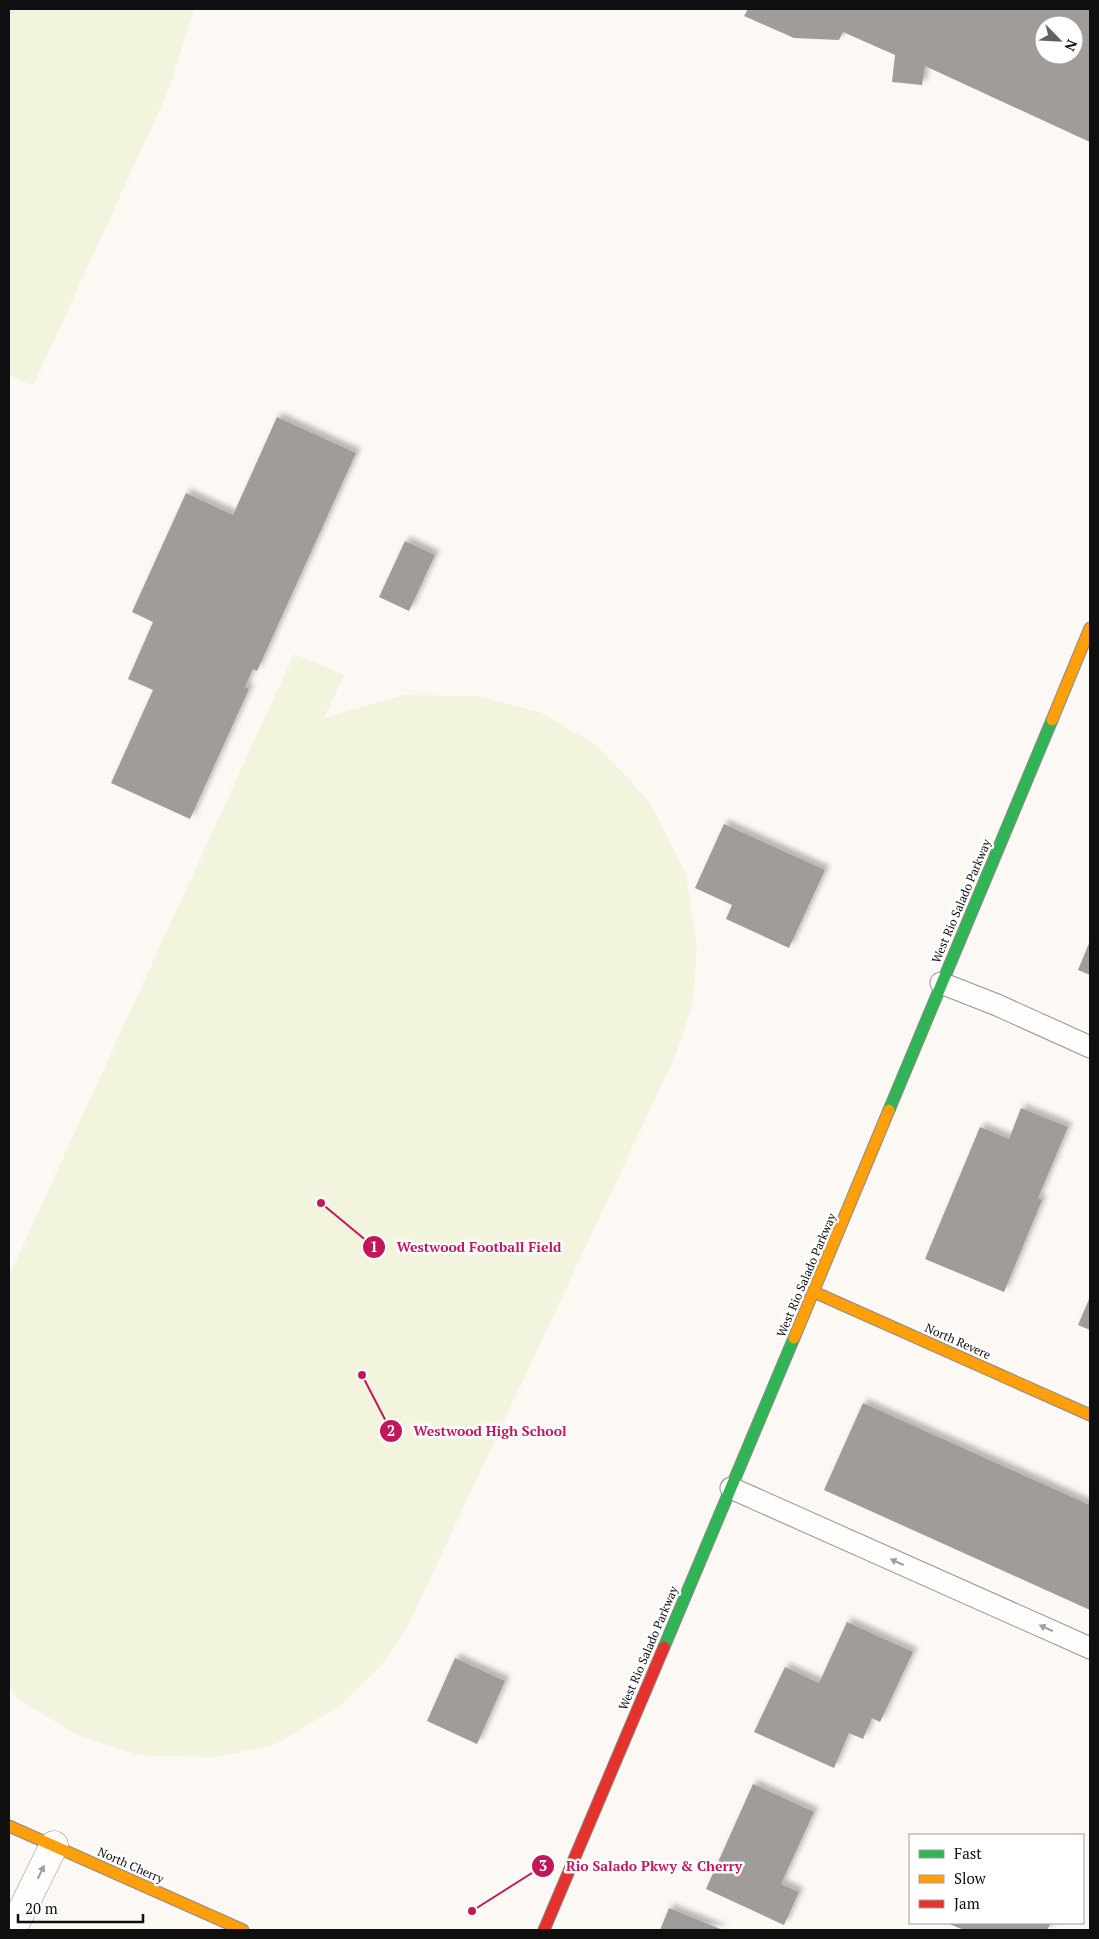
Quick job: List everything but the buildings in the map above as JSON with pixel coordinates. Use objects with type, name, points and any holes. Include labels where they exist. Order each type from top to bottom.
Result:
[{"type":"main road","name":"West Rio Salado Parkway","points":[[544,1930],[814,1292],[1090,628]]},
{"type":"main road","name":"North Revere","points":[[814,1292],[1090,1415]]},
{"type":"main road","name":"North Cherry","points":[[9,1826],[243,1930]]},
{"type":"street","points":[[12,1930],[54,1846]]},
{"type":"lane","points":[[941,984],[997,1005],[1090,1047]]},
{"type":"lane","points":[[731,1488],[1090,1648]]},
{"type":"green space","points":[[9,9],[194,9],[169,89],[33,386],[9,375]]},
{"type":"green space","points":[[294,654],[344,675],[324,718],[403,695],[478,696],[541,713],[596,745],[650,802],[686,874],[697,947],[692,1007],[676,1054],[405,1632],[381,1666],[341,1705],[274,1745],[217,1757],[137,1755],[73,1733],[19,1699],[9,1688],[9,1276]]},
{"type":"traffic: fast","points":[[889,1110],[1052,720]]},
{"type":"traffic: fast","points":[[664,1647],[794,1338]]},
{"type":"traffic: slow","points":[[1052,720],[1090,628]]},
{"type":"traffic: slow","points":[[794,1338],[889,1110]]},
{"type":"traffic: slow","points":[[814,1292],[1090,1415]]},
{"type":"traffic: slow","points":[[9,1826],[243,1930]]},
{"type":"traffic: jam","points":[[544,1930],[664,1647]]},
{"type":"place","name":"Westwood Football Field","points":[[321,1203]]},
{"type":"place","name":"Westwood High School","points":[[362,1375]]},
{"type":"place","name":"Rio Salado Pkwy & Cherry","points":[[472,1911]]}]
